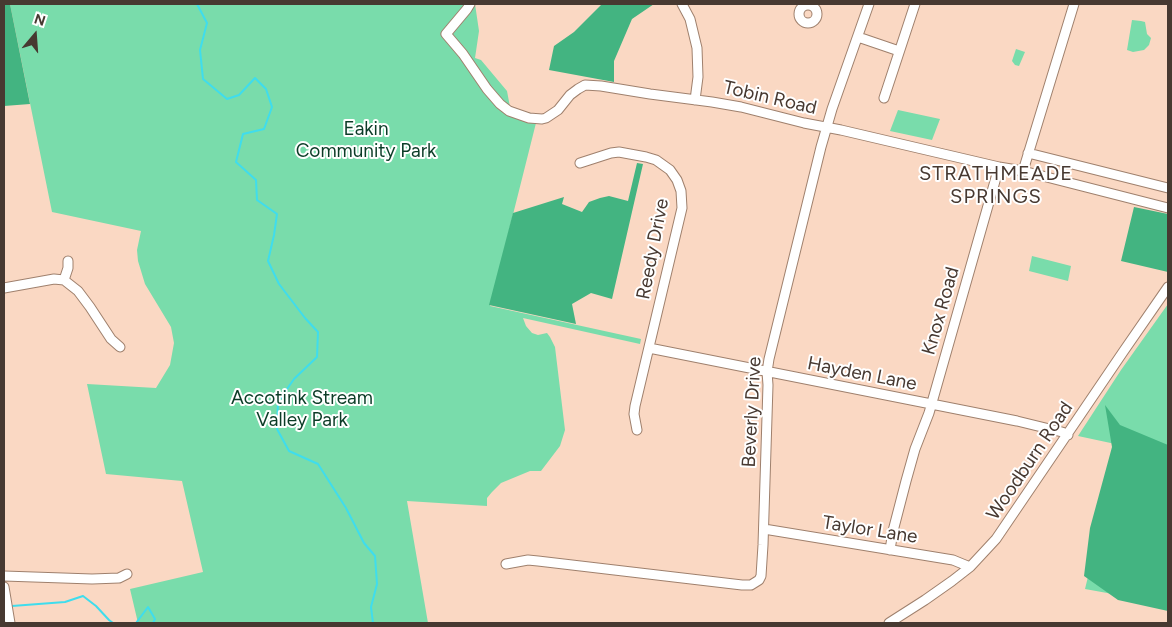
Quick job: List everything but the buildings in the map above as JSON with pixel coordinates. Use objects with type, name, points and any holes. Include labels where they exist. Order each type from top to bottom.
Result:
[{"type":"street","name":"Tobin Road","points":[[470,4],[446,34],[500,104],[508,110],[529,118],[546,118],[558,110],[578,89],[585,85],[594,85],[741,107],[804,123],[1023,171],[1168,208]]},
{"type":"street","points":[[682,4],[690,19],[697,48],[698,77],[695,100]]},
{"type":"street","name":"Beverly Drive","points":[[506,564],[528,560],[758,586],[761,576],[764,529],[767,372],[769,359],[820,147],[869,4]]},
{"type":"street","points":[[884,98],[915,4]]},
{"type":"street","points":[[1023,171],[1074,4]]},
{"type":"street","points":[[858,37],[900,51]]},
{"type":"street","name":"Reedy Drive","points":[[580,163],[619,152],[646,157],[656,160],[670,170],[677,180],[681,191],[682,208],[635,406],[637,430]]},
{"type":"street","points":[[1028,153],[1168,188]]},
{"type":"street","name":"Knox Road","points":[[890,550],[906,482],[931,404],[1000,167]]},
{"type":"street","points":[[64,280],[68,261]]},
{"type":"street","points":[[4,288],[54,279],[64,280],[78,291],[111,339],[120,348]]},
{"type":"street","name":"Woodburn Road","points":[[889,623],[952,581],[984,553],[1000,534],[1168,287]]},
{"type":"street","name":"Hayden Lane","points":[[649,348],[1026,423],[1068,434]]},
{"type":"street","name":"Taylor Lane","points":[[764,529],[953,560],[970,566]]},
{"type":"street","points":[[4,576],[92,579],[118,578],[127,574]]},
{"type":"street","points":[[4,587],[10,623]]},
{"type":"green space","points":[[4,4],[10,4],[30,104],[4,106]]},
{"type":"green space","points":[[10,4],[475,4],[479,31],[475,58],[481,60],[507,91],[510,107],[538,115],[490,306],[641,339],[640,344],[523,318],[526,326],[532,333],[538,335],[547,333],[555,347],[565,430],[560,446],[541,471],[530,471],[501,483],[487,498],[487,506],[407,501],[428,623],[138,623],[130,589],[203,572],[182,481],[106,474],[87,384],[156,388],[170,365],[174,343],[171,327],[145,284],[138,261],[137,250],[141,231],[52,212]]},
{"type":"green space","points":[[602,4],[654,4],[632,19],[614,61],[614,82],[549,70],[554,46],[574,32]]},
{"type":"green space","points":[[1132,20],[1145,22],[1147,34],[1151,38],[1149,45],[1144,50],[1133,52],[1127,50]]},
{"type":"green space","points":[[1016,49],[1025,52],[1019,66],[1015,65],[1012,61]]},
{"type":"green space","points":[[898,110],[940,119],[932,140],[890,131]]},
{"type":"green space","points":[[637,163],[643,164],[612,299],[591,293],[572,304],[576,324],[489,305],[513,213],[564,197],[562,204],[582,212],[589,202],[600,198],[609,196],[628,201]]},
{"type":"green space","points":[[1134,207],[1168,214],[1168,272],[1121,261]]},
{"type":"green space","points":[[1032,256],[1071,266],[1068,281],[1029,271]]},
{"type":"green space","points":[[1168,304],[1168,604],[1085,589],[1120,445],[1078,436],[1121,370]]},
{"type":"green space","points":[[1105,405],[1120,425],[1168,445],[1168,611],[1118,600],[1084,576],[1090,528],[1112,447]]},
{"type":"waterway","points":[[197,4],[207,23],[200,50],[203,79],[227,99],[239,95],[255,78],[266,89],[272,107],[264,129],[243,134],[236,162],[256,180],[257,200],[277,214],[268,261],[279,284],[318,332],[317,357],[294,379],[278,402],[277,429],[289,451],[318,464],[346,508],[364,543],[375,556],[377,584],[371,607],[373,623]]},
{"type":"waterway","points":[[12,606],[65,602],[83,596],[113,623]]},
{"type":"waterway","points":[[136,623],[148,607],[155,619],[153,623]]},
{"type":"district","name":"STRATHMEADE SPRINGS","points":[[996,186]]},
{"type":"park label","name":"Eakin Community Park","points":[[366,140]]},
{"type":"park label","name":"Accotink Stream Valley Park","points":[[302,409]]}]
